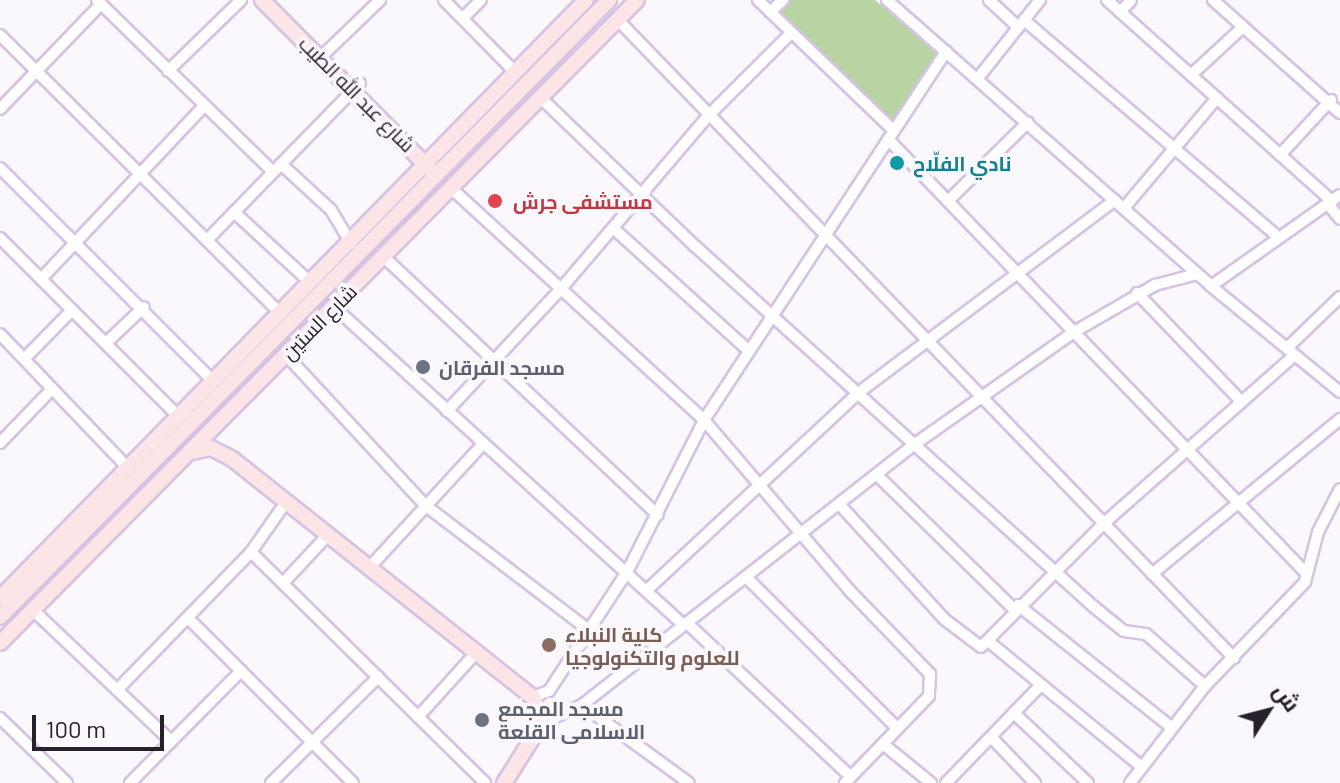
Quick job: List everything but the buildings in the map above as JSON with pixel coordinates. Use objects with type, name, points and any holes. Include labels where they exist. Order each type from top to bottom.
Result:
[{"type":"main road","name":"شارع عبد الله الطيب","points":[[262,0],[324,54]]},
{"type":"main road","name":"شارع عبد الله الطيب","points":[[275,0],[324,54],[456,184]]},
{"type":"main road","points":[[2,593],[214,382],[250,353],[281,314],[586,0]]},
{"type":"main road","name":"شارع الستين","points":[[0,617],[250,353],[440,170],[609,0]]},
{"type":"main road","name":"شارع الستين","points":[[0,643],[637,0]]},
{"type":"main road","points":[[559,27],[572,38]]},
{"type":"main road","points":[[221,420],[218,435],[231,458]]},
{"type":"main road","points":[[190,452],[211,448],[231,458],[474,655],[533,697],[542,723],[504,783]]},
{"type":"street","points":[[168,71],[241,0]]},
{"type":"street","points":[[324,54],[380,0]]},
{"type":"street","points":[[444,0],[515,72]]},
{"type":"street","points":[[463,18],[481,0]]},
{"type":"street","points":[[758,0],[890,134],[948,201],[1306,573]]},
{"type":"street","points":[[770,12],[783,0]]},
{"type":"street","points":[[887,0],[1197,274],[1340,392]]},
{"type":"street","points":[[989,0],[1174,148],[1279,238]]},
{"type":"street","points":[[978,78],[1040,0]]},
{"type":"street","points":[[1107,0],[1333,200],[1340,219]]},
{"type":"street","points":[[1120,12],[1131,0]]},
{"type":"street","points":[[1213,0],[1331,100],[1340,113]]},
{"type":"street","points":[[0,109],[99,2],[203,107],[331,210],[351,243]]},
{"type":"street","points":[[618,20],[826,233],[978,398],[1234,658]]},
{"type":"street","points":[[1191,75],[1243,27]]},
{"type":"street","points":[[447,411],[560,290],[709,115],[791,33]]},
{"type":"street","points":[[3,43],[37,68],[281,314]]},
{"type":"street","points":[[533,697],[549,691],[627,572],[704,420],[946,51]]},
{"type":"street","points":[[207,240],[357,87]]},
{"type":"street","points":[[541,98],[858,393],[1111,621],[1124,631],[1146,634],[1205,686]]},
{"type":"street","points":[[647,590],[858,393],[1018,274],[1119,204],[1217,98]]},
{"type":"street","points":[[1280,155],[1331,100]]},
{"type":"street","points":[[41,279],[139,171],[203,107]]},
{"type":"street","points":[[948,201],[1028,122]]},
{"type":"street","points":[[0,168],[144,307],[214,382]]},
{"type":"street","points":[[334,307],[685,624],[848,780],[929,696],[930,674],[849,590],[762,484],[704,420],[560,290],[456,184]]},
{"type":"street","points":[[1211,286],[1333,200]]},
{"type":"street","points":[[234,212],[311,283]]},
{"type":"street","points":[[613,228],[749,351]]},
{"type":"street","points":[[0,238],[179,417]]},
{"type":"street","points":[[384,257],[658,515]]},
{"type":"street","points":[[542,723],[582,705],[915,444],[1074,332],[1137,293],[1197,274]]},
{"type":"street","points":[[1137,293],[1239,399]]},
{"type":"street","points":[[840,505],[944,619],[976,647],[988,641],[1016,607],[1291,352],[1340,297]]},
{"type":"street","points":[[106,343],[144,307]]},
{"type":"street","points":[[25,358],[72,310]]},
{"type":"street","points":[[0,334],[128,468]]},
{"type":"street","points":[[286,355],[426,506],[589,630]]},
{"type":"street","points":[[0,443],[52,389]]},
{"type":"street","points":[[1152,574],[1340,419]]},
{"type":"street","points":[[368,569],[483,444]]},
{"type":"street","points":[[877,475],[1016,607],[1171,727]]},
{"type":"street","points":[[1130,783],[1205,686],[1305,582],[1325,514],[1340,489]]},
{"type":"street","points":[[117,690],[251,552],[286,502]]},
{"type":"street","points":[[283,583],[327,536]]},
{"type":"street","points":[[251,552],[485,783]]},
{"type":"street","points":[[747,578],[897,728]]},
{"type":"street","points":[[33,610],[171,741]]},
{"type":"street","points":[[188,618],[353,783]]},
{"type":"street","points":[[988,641],[1142,767]]},
{"type":"street","points":[[418,717],[474,655]]},
{"type":"street","points":[[130,783],[241,671]]},
{"type":"street","points":[[271,783],[378,677]]},
{"type":"street","points":[[946,783],[1040,686]]},
{"type":"street","points":[[582,705],[689,783]]},
{"type":"street","points":[[1014,713],[1088,783]]},
{"type":"street","points":[[0,718],[67,783]]},
{"type":"street","points":[[991,737],[1035,783]]},
{"type":"street","points":[[883,744],[931,783]]},
{"type":"green space","points":[[790,0],[875,0],[937,53],[890,124],[779,11]]},
{"type":"place","name":"نادي الفلّاح","points":[[897,163]]},
{"type":"place","name":"مستشفى جرش","points":[[495,201]]},
{"type":"place","name":"مسجد الفرقان","points":[[423,367]]},
{"type":"place","name":"كلية النبلاء للعلوم والتكنولوجيا","points":[[549,645]]},
{"type":"place","name":"مسجد المجمع الاسلامى القلعة","points":[[482,720]]}]
